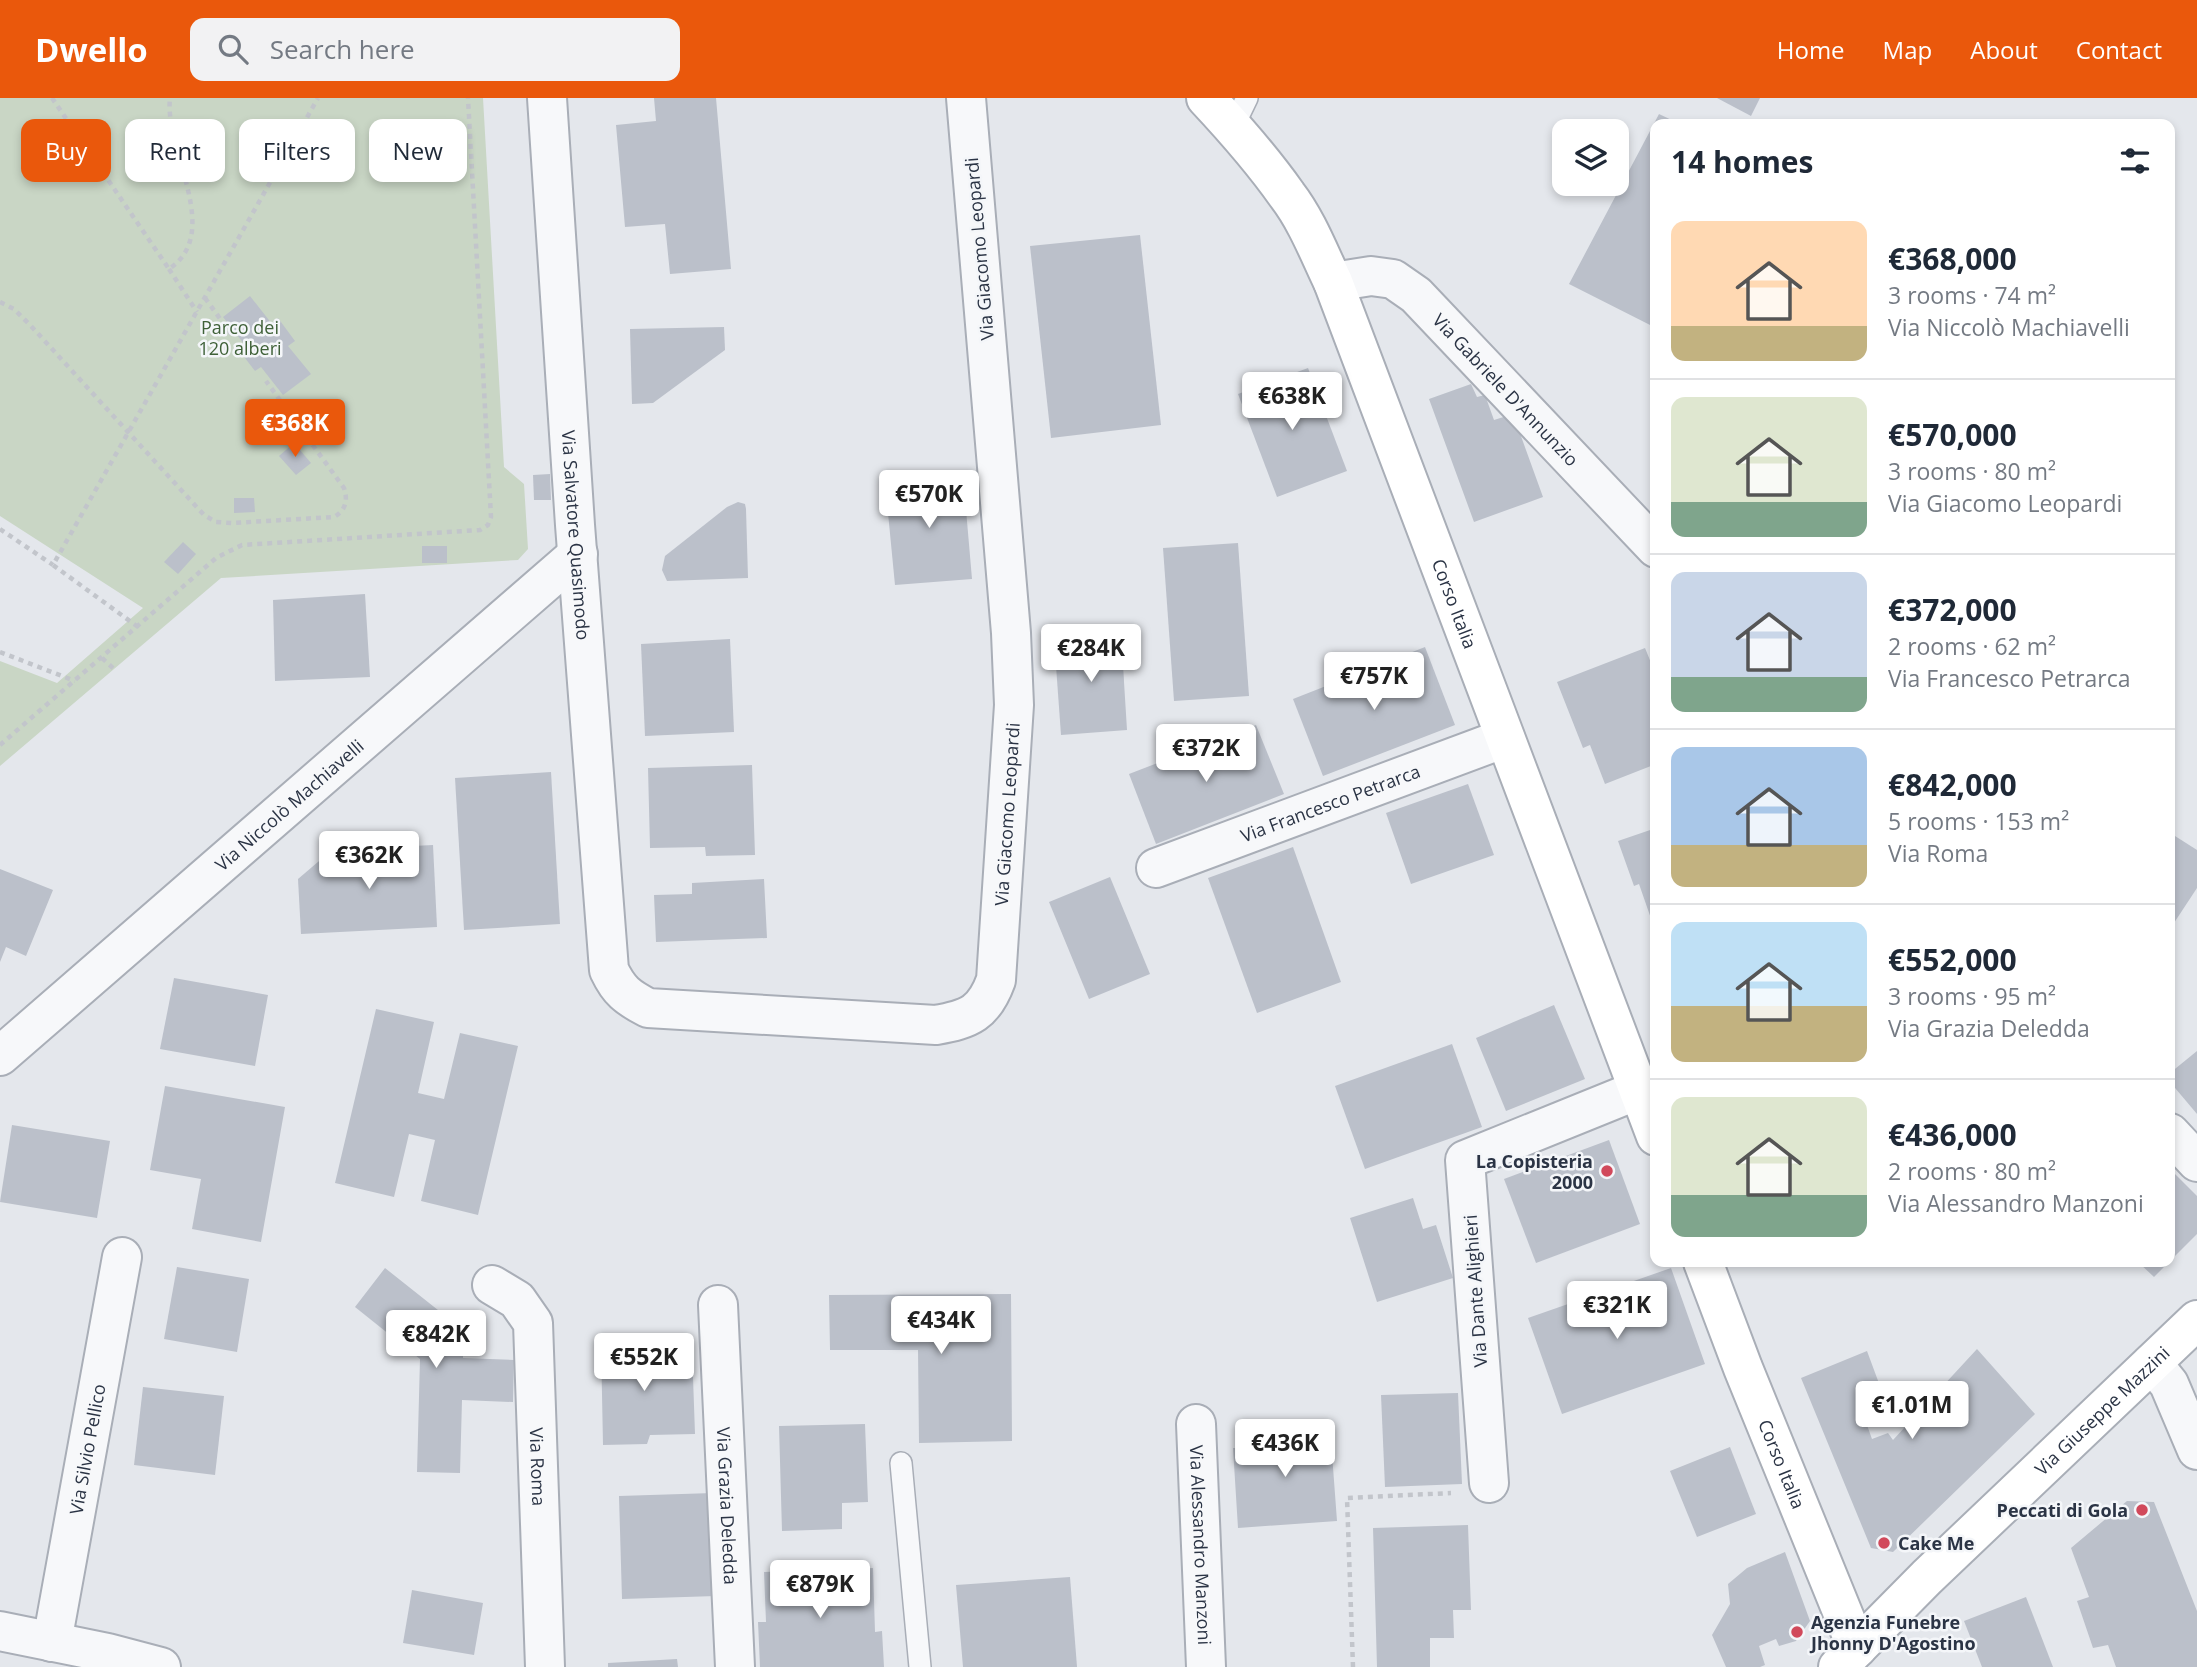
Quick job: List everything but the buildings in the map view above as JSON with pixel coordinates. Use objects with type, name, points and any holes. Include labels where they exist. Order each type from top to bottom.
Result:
[{"type":"street","name":"Via Salvatore Quasimodo","points":[[547,98],[609,970]]},
{"type":"street","name":"Via Giacomo Leopardi","points":[[609,970],[617,986],[629,998],[648,1008],[936,1025],[958,1021],[979,1011],[989,998],[996,980],[1014,705],[1012,633],[966,98]]},
{"type":"street","name":"Corso Italia","points":[[1206,98],[1240,112],[1308,229],[1333,282],[1650,1121]]},
{"type":"street","name":"Via Gabriele D'Annunzio","points":[[1333,282],[1371,276],[1393,279],[1416,295],[1650,542]]},
{"type":"street","name":"Via Niccolò Machiavelli","points":[[0,1056],[578,554]]},
{"type":"street","name":"Via Francesco Petrarca","points":[[1156,868],[1505,738]]},
{"type":"street","name":"Via Dante Alighieri","points":[[1489,1483],[1465,1160],[1638,1090]]},
{"type":"street","points":[[2175,1139],[2197,1163]]},
{"type":"street","name":"Via Silvio Pellico","points":[[52,1642],[122,1257]]},
{"type":"street","name":"Corso Italia","points":[[1705,1267],[1853,1661]]},
{"type":"street","name":"Via Roma","points":[[492,1285],[517,1300],[533,1323],[545,1667]]},
{"type":"street","name":"Via Grazia Deledda","points":[[719,1305],[735,1667]]},
{"type":"street","name":"Via Giuseppe Mazzini","points":[[1853,1661],[1927,1577],[2197,1320]]},
{"type":"street","points":[[2151,1363],[2169,1384],[2197,1450]]},
{"type":"street","name":"Via Alessandro Manzoni","points":[[1196,1423],[1206,1667]]},
{"type":"street","points":[[0,1631],[161,1667]]},
{"type":"lane","points":[[901,1463],[920,1667]]},
{"type":"path","points":[[52,98],[197,312]]},
{"type":"path","points":[[169,270],[178,264],[187,251],[194,224],[172,135],[170,98]]},
{"type":"path","points":[[53,565],[318,98]]},
{"type":"path","points":[[0,745],[216,558],[242,545],[480,530],[488,525],[491,517],[468,98]]},
{"type":"path","points":[[205,298],[234,338]]},
{"type":"path","points":[[0,302],[14,309],[31,326],[204,515],[216,522],[232,523],[334,517],[345,508],[344,488],[265,381]]},
{"type":"path","points":[[0,528],[138,627]]},
{"type":"path","points":[[0,652],[75,681]]},
{"type":"path","points":[[102,658],[114,668]]},
{"type":"path","points":[[1353,1667],[1347,1498],[1473,1492],[1489,1483]]},
{"type":"green space","name":"Parco dei 120 alberi","points":[[0,98],[483,98],[504,467],[524,484],[528,549],[518,560],[221,578],[0,766],[0,661],[57,683],[143,608],[0,516]]},
{"type":"place","name":"La Copisteria 2000","points":[[1607,1171]]},
{"type":"place","name":"Peccati di Gola","points":[[2142,1510]]},
{"type":"place","name":"Cake Me","points":[[1884,1543]]},
{"type":"place","name":"Agenzia Funebre Jhonny D'Agostino","points":[[1797,1632]]}]
